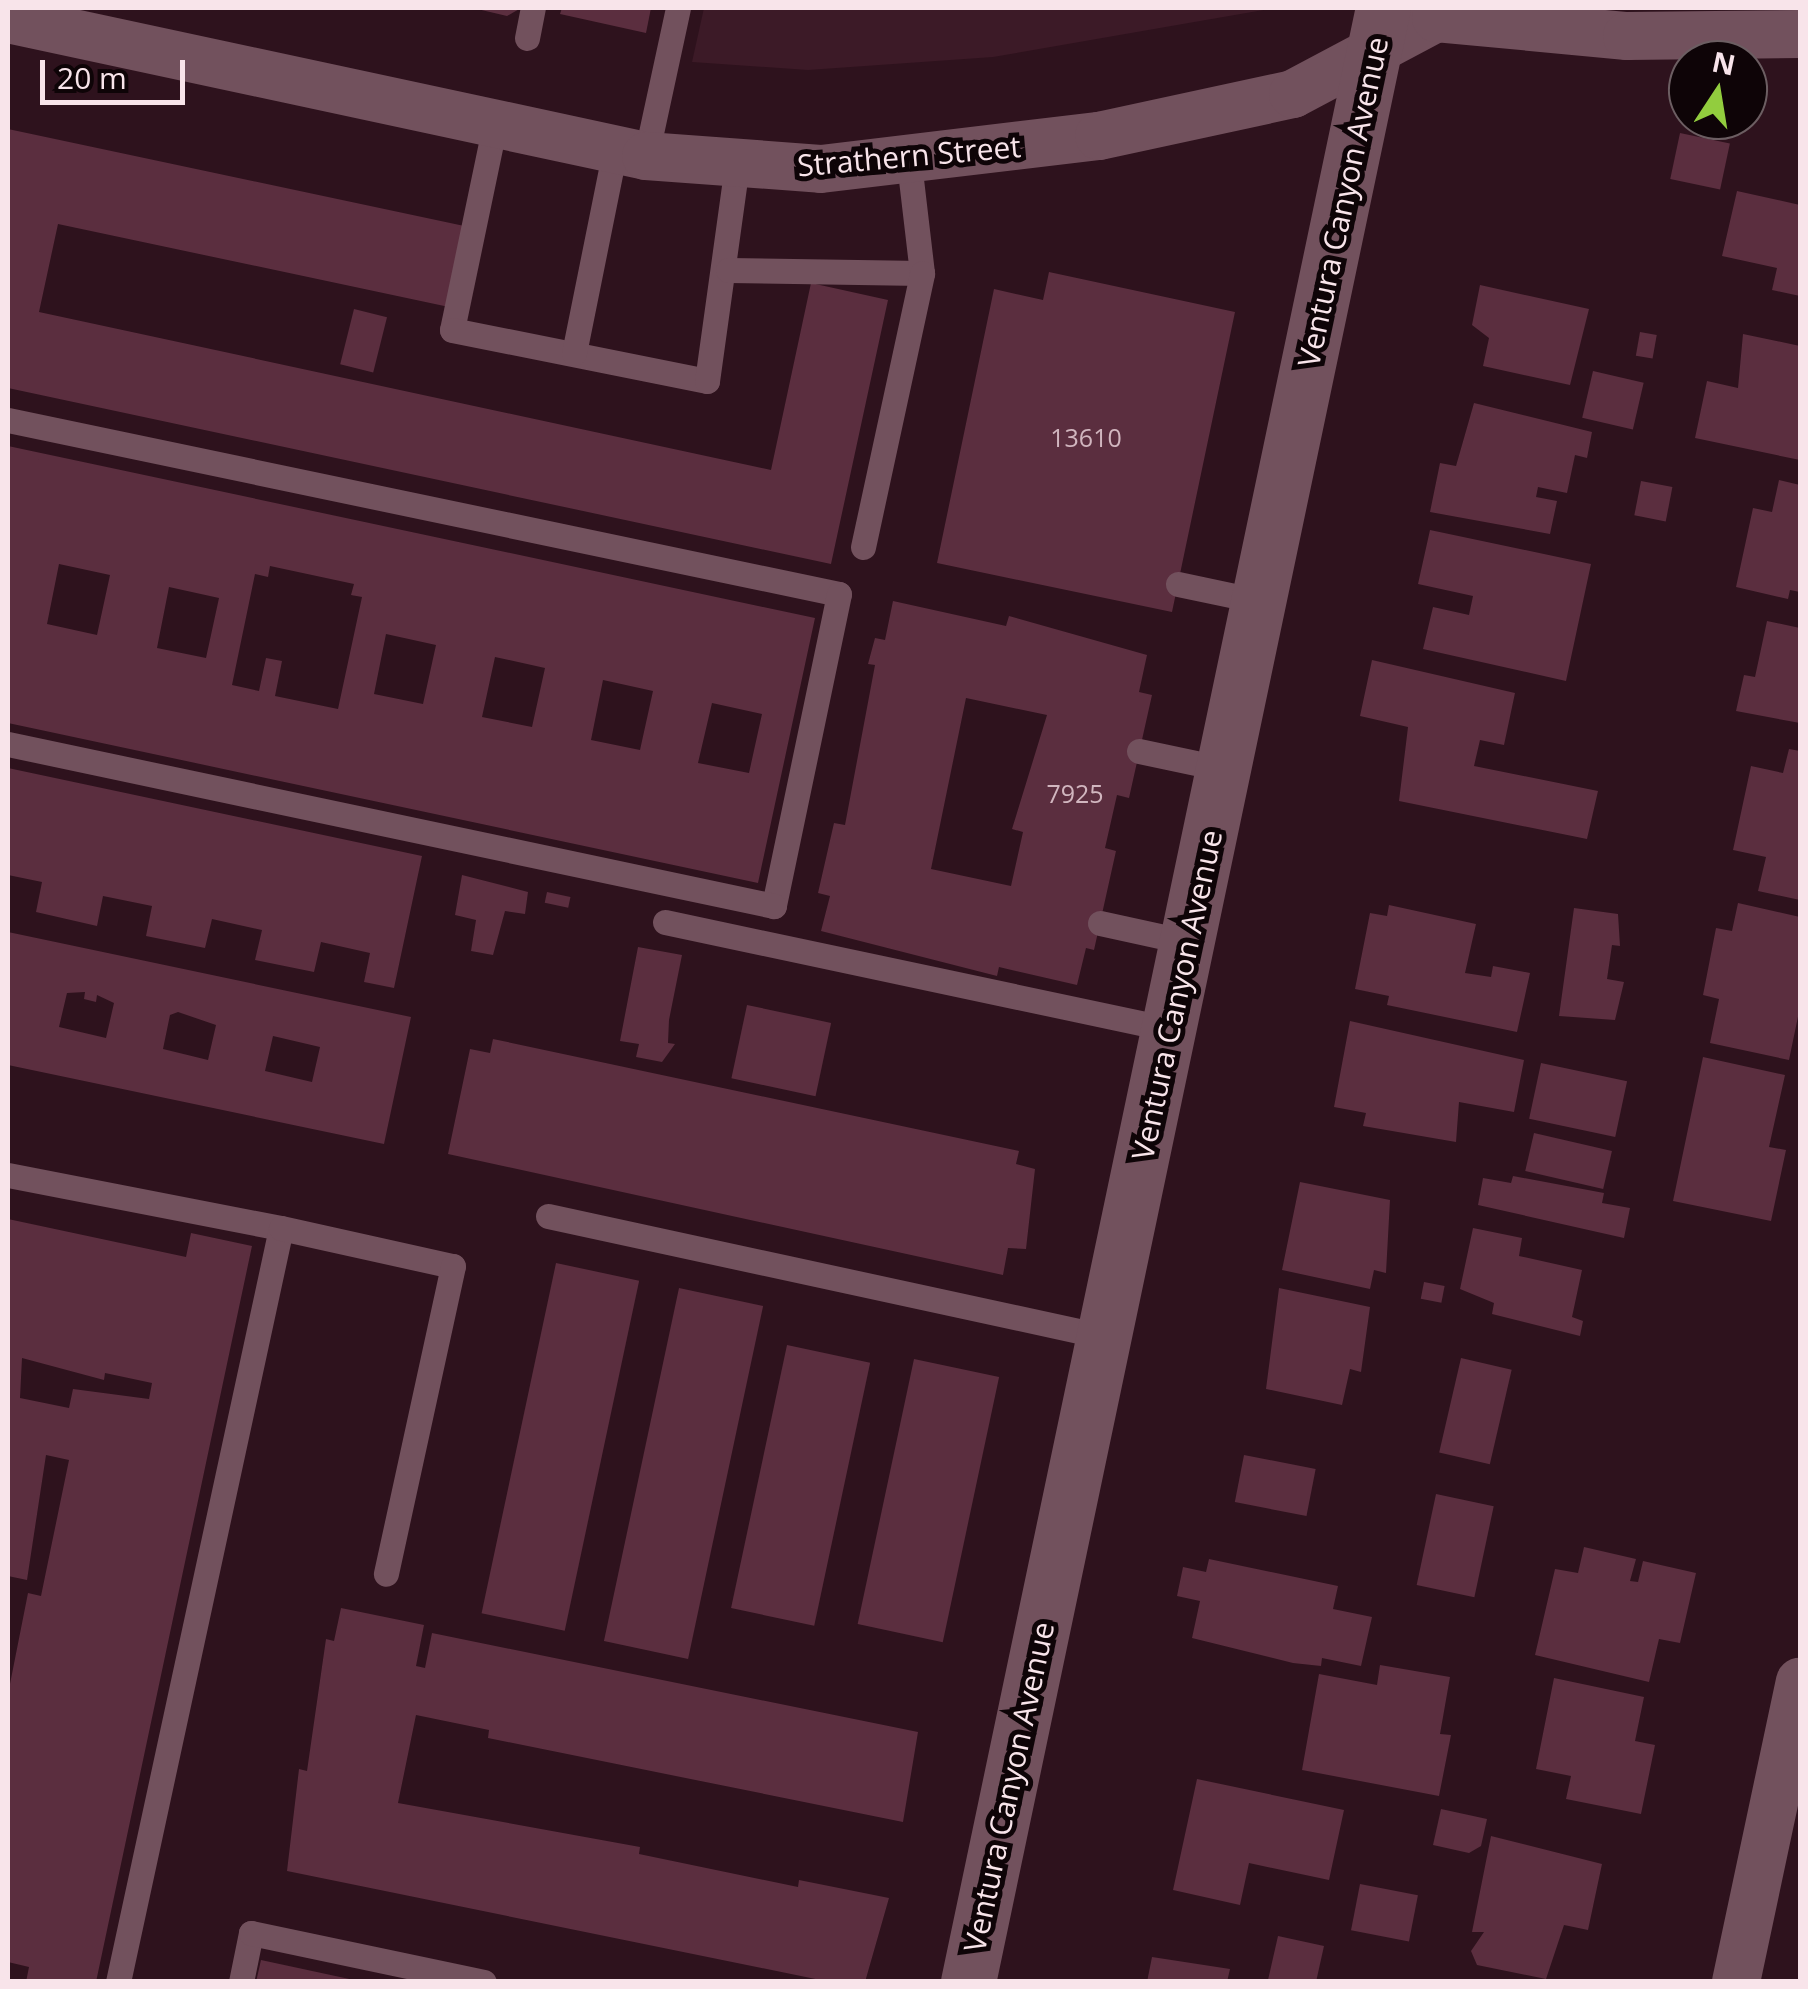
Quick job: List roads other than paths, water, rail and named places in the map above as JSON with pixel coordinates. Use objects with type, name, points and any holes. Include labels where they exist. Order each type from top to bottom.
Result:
[{"type":"street","name":"Strathern Street","points":[[8,20],[631,153],[737,166],[908,162],[1099,136],[1294,94],[1378,31],[1436,18],[1628,36],[1800,34]]},
{"type":"street","name":"Ventura Canyon Avenue","points":[[968,1982],[1378,31]]},
{"type":"street","points":[[1736,1982],[1800,1682]]},
{"type":"lane","points":[[527,38],[533,8]]},
{"type":"lane","points":[[574,353],[631,153],[678,8]]},
{"type":"lane","points":[[495,124],[452,330],[708,381],[728,270],[737,166]]},
{"type":"lane","points":[[863,547],[922,273],[908,162]]},
{"type":"lane","points":[[728,270],[922,273]]},
{"type":"lane","points":[[8,420],[839,594],[774,906],[8,744]]},
{"type":"lane","points":[[1178,584],[1259,601]]},
{"type":"lane","points":[[1139,751],[1224,768]]},
{"type":"lane","points":[[665,922],[1169,1029]]},
{"type":"lane","points":[[1100,923],[1188,942]]},
{"type":"lane","points":[[8,1175],[453,1266],[386,1574]]},
{"type":"lane","points":[[548,1216],[1106,1336]]},
{"type":"lane","points":[[118,1982],[281,1228]]},
{"type":"lane","points":[[240,1982],[251,1933],[484,1982]]}]
